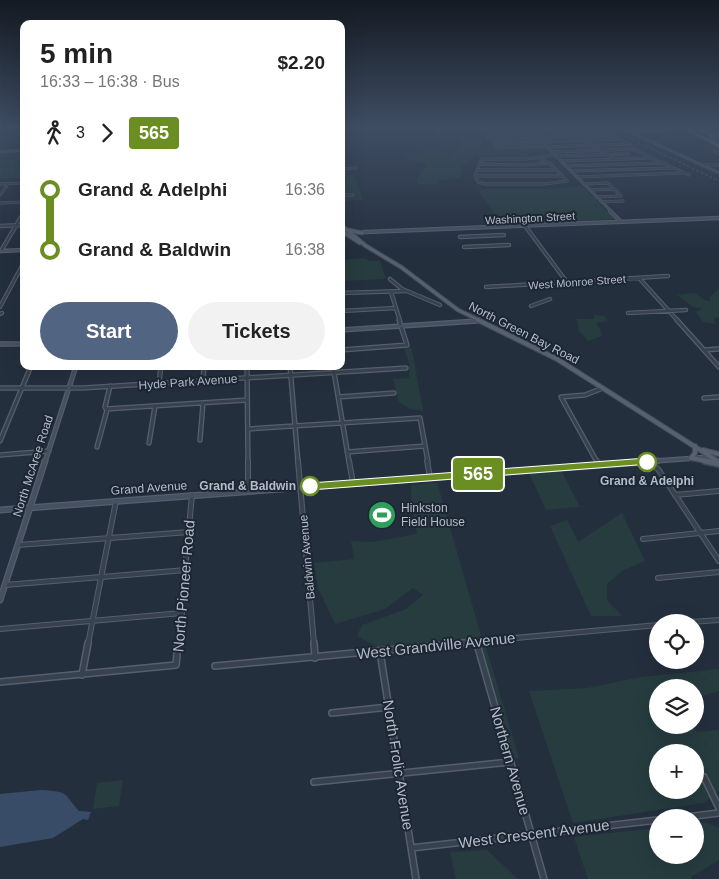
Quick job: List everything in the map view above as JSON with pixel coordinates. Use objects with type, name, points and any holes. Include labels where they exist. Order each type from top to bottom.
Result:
[{"type":"main road","points":[[345,232],[362,233]]},
{"type":"main road","points":[[345,233],[366,246]]},
{"type":"main road","points":[[345,233],[350,235]]},
{"type":"main road","points":[[355,236],[362,233]]},
{"type":"main road","name":"North Green Bay Road","points":[[350,235],[355,236],[366,246],[401,267],[444,301],[478,321],[552,356],[719,463]]},
{"type":"main road","points":[[1,251],[20,250]]},
{"type":"main road","points":[[719,455],[697,448],[691,458],[719,463]]},
{"type":"main road","name":"Grand Avenue","points":[[712,457],[719,455]]},
{"type":"street","points":[[345,169],[356,168]]},
{"type":"street","points":[[568,168],[621,222]]},
{"type":"street","points":[[571,171],[673,168]]},
{"type":"street","points":[[674,168],[689,175]]},
{"type":"street","points":[[707,168],[719,172]]},
{"type":"street","points":[[629,169],[637,175]]},
{"type":"street","points":[[478,170],[556,170],[567,181],[544,184],[488,184],[478,182],[475,176],[478,170]]},
{"type":"street","points":[[577,177],[684,173]]},
{"type":"street","points":[[475,176],[531,178],[562,176]]},
{"type":"street","points":[[0,184],[20,183]]},
{"type":"street","points":[[584,184],[608,183],[621,196],[596,197]]},
{"type":"street","points":[[0,195],[8,184]]},
{"type":"street","points":[[590,190],[614,189]]},
{"type":"street","points":[[345,195],[353,195]]},
{"type":"street","points":[[602,202],[623,201]]},
{"type":"street","points":[[0,203],[20,202]]},
{"type":"street","points":[[1,251],[20,218]]},
{"type":"street","name":"Washington Street","points":[[350,235],[719,218]]},
{"type":"street","points":[[0,226],[20,225]]},
{"type":"street","points":[[526,226],[566,281]]},
{"type":"street","points":[[460,237],[504,235]]},
{"type":"street","points":[[464,247],[509,245]]},
{"type":"street","points":[[0,305],[20,269]]},
{"type":"street","name":"West Monroe Street","points":[[486,287],[668,276]]},
{"type":"street","points":[[638,278],[719,368]]},
{"type":"street","points":[[390,279],[406,291],[440,306]]},
{"type":"street","points":[[345,293],[406,291]]},
{"type":"street","points":[[345,350],[401,347],[407,344],[391,292]]},
{"type":"street","points":[[531,306],[550,299]]},
{"type":"street","points":[[345,311],[396,308]]},
{"type":"street","points":[[630,313],[686,310]]},
{"type":"street","points":[[345,330],[478,321]]},
{"type":"street","points":[[0,344],[20,344]]},
{"type":"street","points":[[703,350],[719,348]]},
{"type":"street","name":"Hyde Park Avenue","points":[[0,388],[68,389],[406,368]]},
{"type":"street","points":[[0,441],[29,370]]},
{"type":"street","name":"North McAree Road","points":[[0,600],[75,370]]},
{"type":"street","points":[[159,383],[161,370]]},
{"type":"street","points":[[204,370],[204,381]]},
{"type":"street","points":[[247,370],[248,491]]},
{"type":"street","name":"Baldwin Avenue","points":[[290,370],[315,658]]},
{"type":"street","points":[[334,370],[353,483]]},
{"type":"street","points":[[97,447],[110,386]]},
{"type":"street","points":[[599,465],[561,397],[585,395],[603,388]]},
{"type":"street","points":[[338,396],[394,393]]},
{"type":"street","points":[[704,398],[719,397]]},
{"type":"street","points":[[106,409],[247,400]]},
{"type":"street","points":[[200,440],[203,403]]},
{"type":"street","points":[[149,443],[155,406]]},
{"type":"street","points":[[248,429],[420,418],[430,477]]},
{"type":"street","points":[[347,452],[425,446]]},
{"type":"street","points":[[0,455],[49,451]]},
{"type":"street","name":"Grand Avenue","points":[[0,510],[712,457]]},
{"type":"street","points":[[658,469],[660,460]]},
{"type":"street","points":[[647,462],[658,469],[719,561]]},
{"type":"street","points":[[675,495],[719,491]]},
{"type":"street","name":"North Pioneer Road","points":[[82,675],[166,667],[173,666],[178,662],[192,495]]},
{"type":"street","points":[[0,682],[82,675],[116,501]]},
{"type":"street","points":[[643,539],[719,531]]},
{"type":"street","points":[[18,545],[189,532]]},
{"type":"street","points":[[5,584],[186,570]]},
{"type":"street","points":[[658,578],[719,572]]},
{"type":"street","points":[[0,629],[182,613]]},
{"type":"street","points":[[704,621],[719,620]]},
{"type":"street","name":"West Grandville Avenue","points":[[215,666],[477,644],[505,639],[649,627]]},
{"type":"street","name":"Northern Avenue","points":[[477,644],[544,879]]},
{"type":"street","name":"North Frolic Avenue","points":[[380,652],[416,879]]},
{"type":"street","points":[[332,713],[389,707]]},
{"type":"street","points":[[314,782],[510,762]]},
{"type":"street","points":[[704,777],[719,808]]},
{"type":"street","points":[[704,815],[719,813]]},
{"type":"street","name":"West Crescent Avenue","points":[[411,848],[649,821]]},
{"type":"green space","points":[[0,168],[20,168],[20,178],[0,179]]},
{"type":"green space","points":[[425,168],[460,168],[462,174],[460,177],[439,181],[437,185],[418,184],[416,181]]},
{"type":"green space","points":[[354,175],[363,200],[345,201],[347,199],[345,196],[354,195],[345,195],[345,178],[347,177],[345,176]]},
{"type":"green space","points":[[582,186],[614,219],[501,225],[478,189],[545,189]]},
{"type":"green space","points":[[364,258],[370,261],[380,261],[386,279],[345,281],[345,260]]},
{"type":"green space","points":[[719,288],[719,317],[714,319],[716,324],[703,322],[696,312],[703,308],[693,307],[677,295],[695,293],[706,301],[710,301],[710,297]]},
{"type":"green space","points":[[594,315],[604,316],[608,321],[596,323],[602,336],[588,341],[579,331],[577,319],[594,319]]},
{"type":"green space","points":[[411,347],[423,411],[410,409],[399,402],[393,379],[409,378],[409,363],[404,348]]},
{"type":"green space","points":[[561,470],[580,507],[546,510],[529,473]]},
{"type":"green space","points":[[437,482],[482,639],[379,648],[357,636],[362,625],[406,609],[423,595],[413,588],[385,609],[335,624],[318,588],[314,563],[354,559],[351,541],[372,542],[417,534],[411,498],[411,485]]},
{"type":"green space","points":[[622,513],[645,561],[622,571],[607,584],[607,600],[622,616],[591,616],[550,526],[567,520],[578,542]]},
{"type":"green space","points":[[486,647],[519,758],[513,758],[482,648]]},
{"type":"green space","points":[[719,669],[719,691],[704,695],[704,679],[649,679],[649,734],[704,734],[704,731],[719,730],[719,791],[704,803],[665,809],[649,809],[649,811],[573,823],[529,691],[587,688],[641,677]]},
{"type":"green space","points":[[123,780],[119,806],[93,809],[97,783]]},
{"type":"green space","points":[[704,822],[719,828],[719,860],[691,877],[692,879],[588,879],[574,837],[649,829],[649,864],[704,864]]},
{"type":"green space","points":[[487,850],[518,879],[456,879],[450,852]]},
{"type":"water","points":[[41,790],[57,791],[64,794],[79,811],[91,812],[88,820],[83,819],[53,838],[0,847],[0,794]]},
{"type":"railway","points":[[692,168],[719,181]]},
{"type":"bus line","name":"565","points":[[310,486],[647,462]]},
{"type":"place","name":"Grand & Adelphi","points":[[647,462]]},
{"type":"place","name":"Grand & Baldwin","points":[[310,486]]},
{"type":"place","name":"Hinkston Field House","points":[[382,515]]}]
